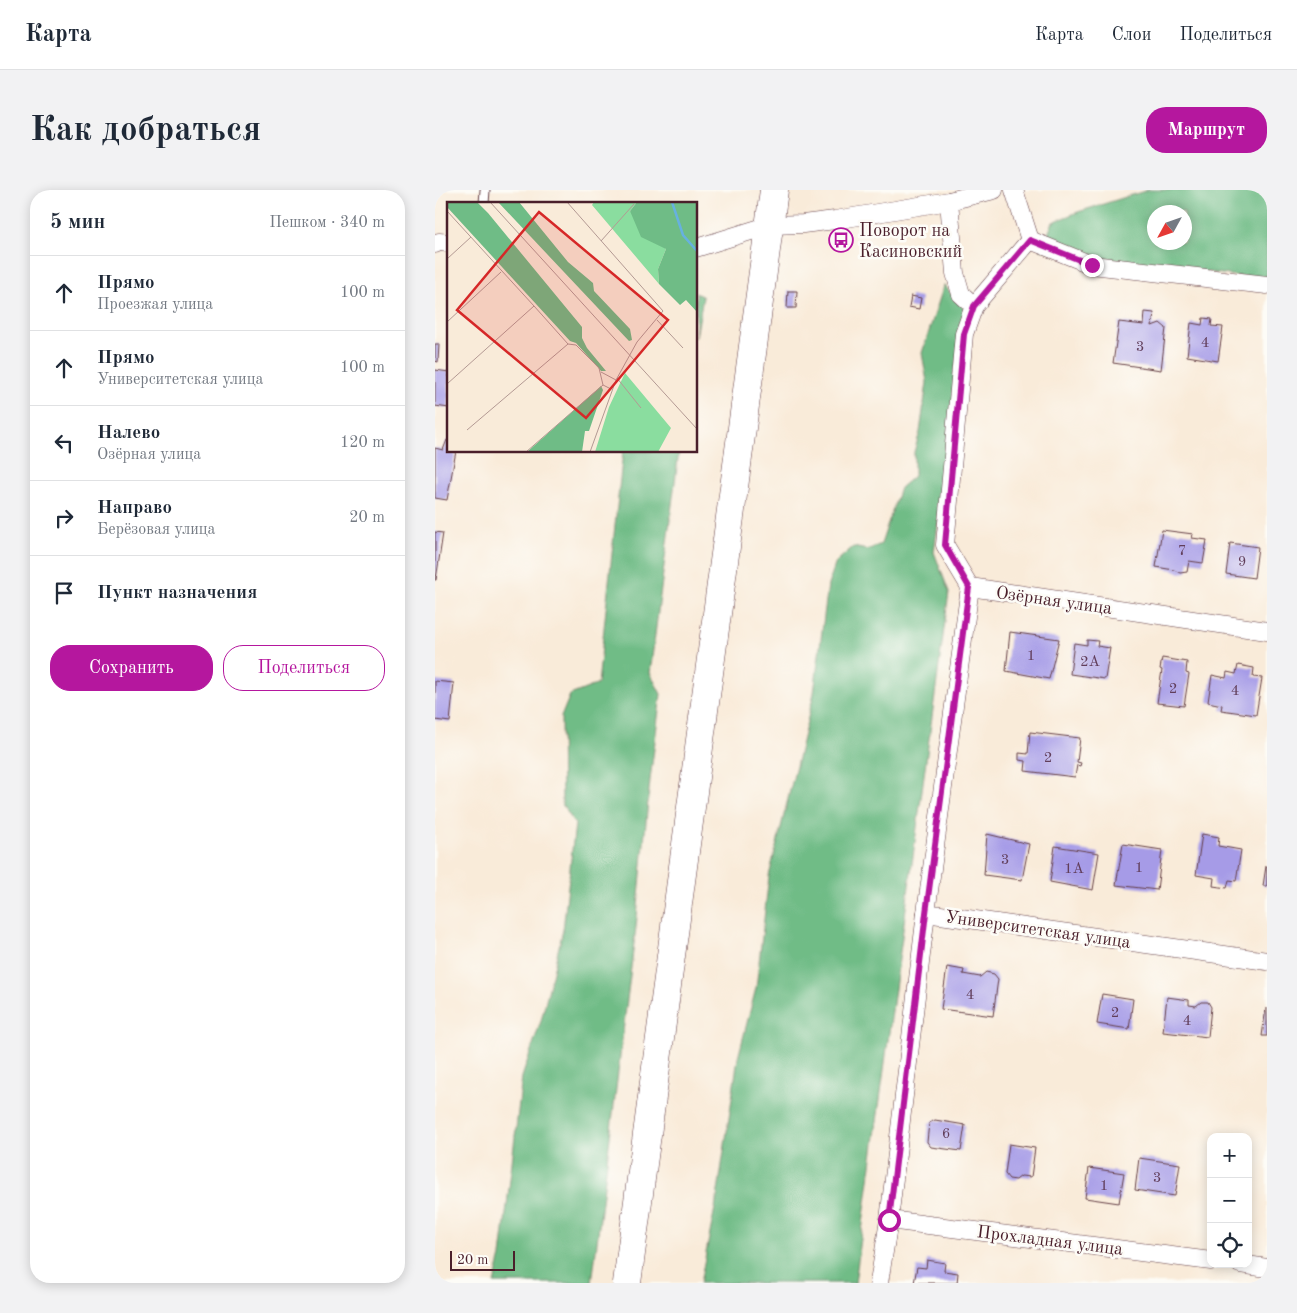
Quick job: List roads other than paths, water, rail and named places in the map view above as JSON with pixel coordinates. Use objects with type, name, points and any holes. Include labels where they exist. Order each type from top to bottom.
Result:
[{"type":"main road","points":[[627,1283],[774,190]]},
{"type":"street","points":[[697,248],[769,225],[803,224],[835,220],[994,190]]},
{"type":"street","points":[[1013,190],[1030,240],[1092,265],[1267,285]]},
{"type":"street","points":[[938,200],[961,294],[974,306]]},
{"type":"street","points":[[969,587],[945,545],[964,334],[974,306],[1030,240]]},
{"type":"street","points":[[435,244],[439,242],[447,243]]},
{"type":"street","name":"Озёрная улица","points":[[969,587],[1267,631]]},
{"type":"street","name":"Университетская улица","points":[[969,587],[926,913],[1267,961]]},
{"type":"street","points":[[879,1283],[889,1220],[926,913]]},
{"type":"street","name":"Прохладная улица","points":[[889,1220],[1207,1260]]},
{"type":"street","points":[[1252,1266],[1267,1268]]},
{"type":"place","name":"Поворот на Касиновский","points":[[841,240]]}]
